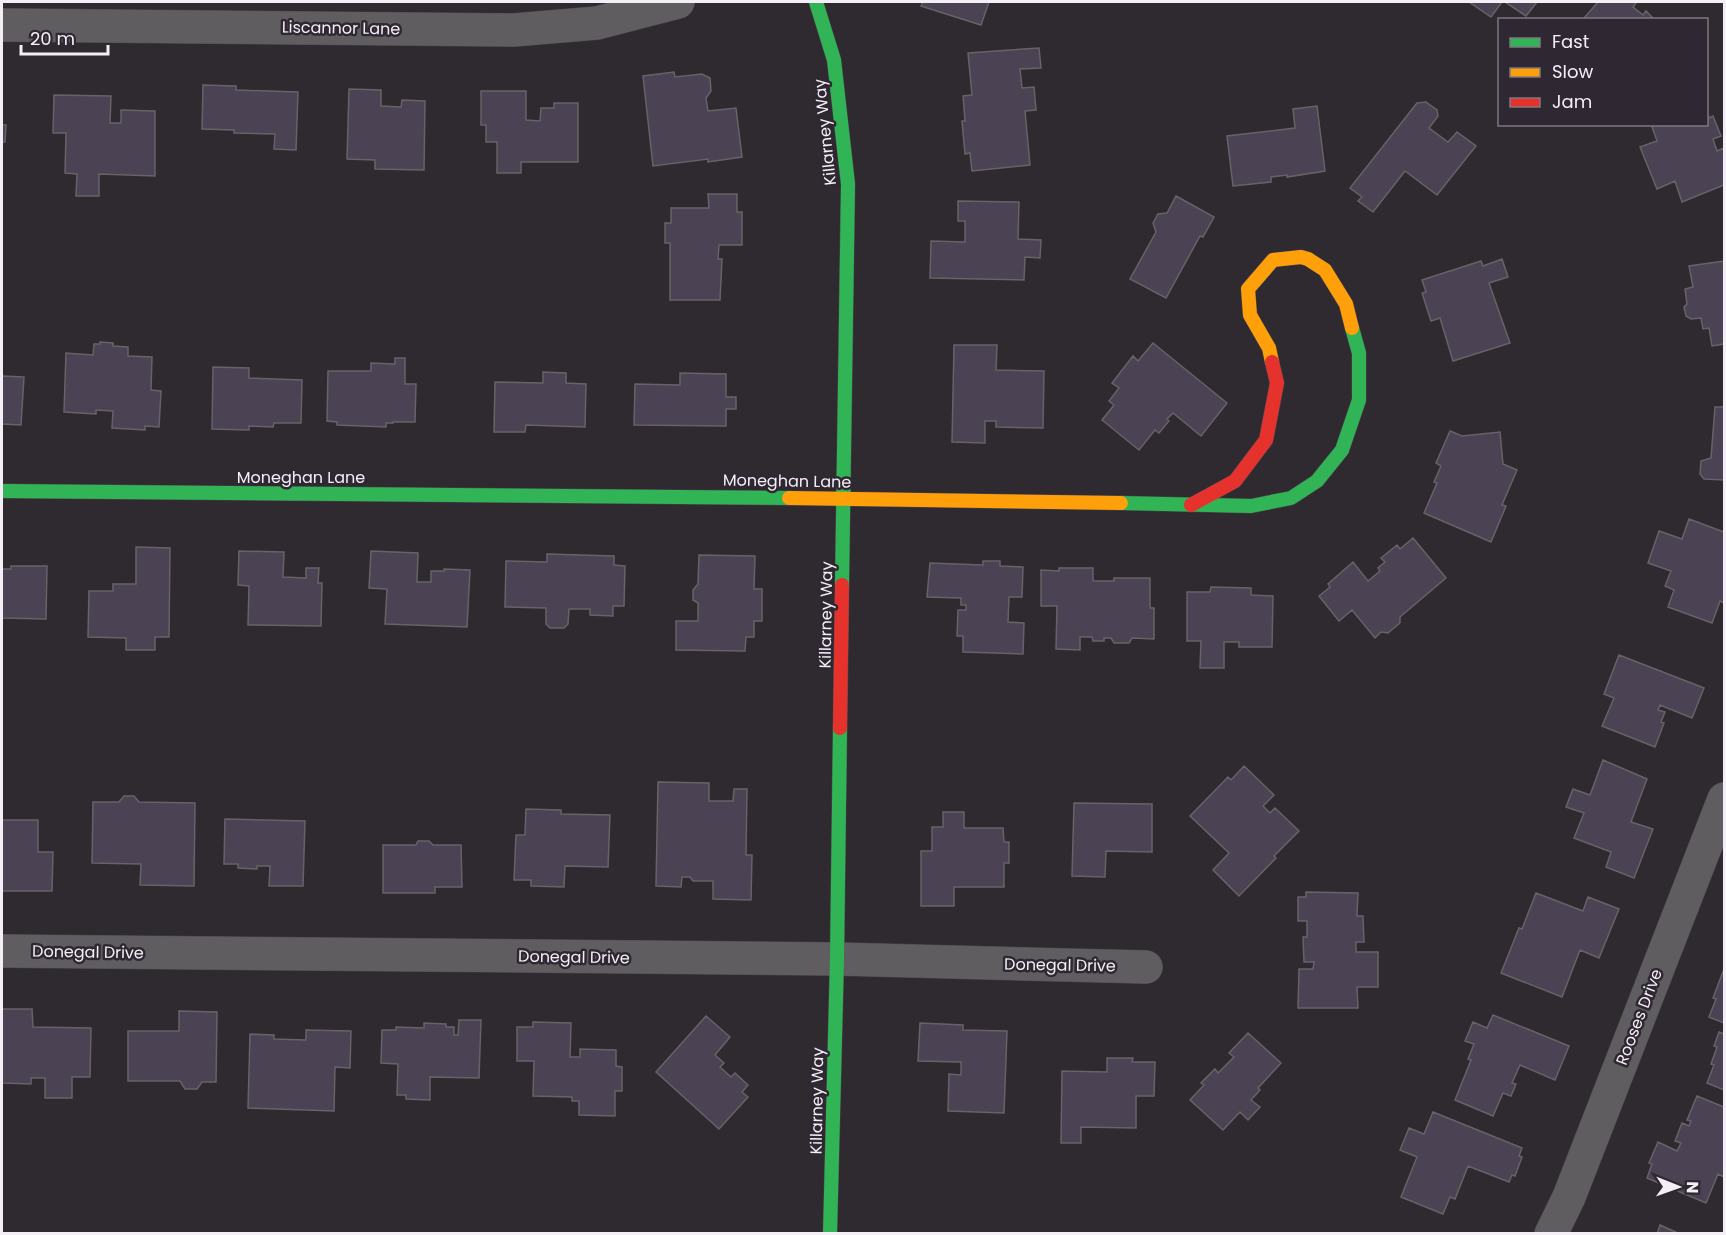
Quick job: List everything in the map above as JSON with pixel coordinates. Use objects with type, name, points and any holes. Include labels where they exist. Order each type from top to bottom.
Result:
[{"type":"street","name":"Liscannor Lane","points":[[2,25],[514,30],[597,23],[678,2]]},
{"type":"street","name":"Killarney Way","points":[[816,2],[834,60],[848,184],[837,959],[830,1233]]},
{"type":"street","name":"Moneghan Lane","points":[[2,491],[844,498],[1191,505],[1251,506],[1291,498],[1317,481],[1342,450],[1359,400],[1359,353],[1346,304],[1325,270],[1308,259],[1301,257],[1273,260],[1248,289],[1250,315],[1269,348],[1277,383],[1266,440],[1235,481],[1191,505]]},
{"type":"street","name":"Rooses Drive","points":[[1551,1233],[1569,1197],[1725,799]]},
{"type":"street","name":"Donegal Drive","points":[[2,951],[837,959],[1146,967]]},
{"type":"building","points":[[923,2],[989,2],[981,25],[921,6]]},
{"type":"building","points":[[1469,2],[1502,2],[1491,17]]},
{"type":"building","points":[[1505,2],[1537,2],[1526,16]]},
{"type":"building","points":[[1598,2],[1635,2],[1633,7],[1643,15],[1646,11],[1653,18],[1584,18]]},
{"type":"building","points":[[1039,48],[1041,68],[1020,69],[1022,88],[1034,87],[1036,110],[1025,111],[1030,165],[972,171],[970,153],[965,154],[962,121],[965,121],[963,96],[972,95],[968,53]]},
{"type":"building","points":[[674,72],[675,77],[702,74],[710,78],[711,91],[706,98],[708,111],[736,108],[742,157],[653,166],[643,76]]},
{"type":"building","points":[[203,85],[236,86],[236,90],[298,92],[296,150],[274,149],[275,134],[234,133],[234,130],[202,129]]},
{"type":"building","points":[[349,89],[381,90],[381,106],[401,107],[402,100],[425,101],[424,170],[375,169],[375,160],[347,159]]},
{"type":"building","points":[[481,91],[526,91],[526,120],[540,121],[541,108],[554,108],[554,103],[578,103],[578,162],[521,162],[521,173],[497,173],[497,142],[486,142],[486,125],[481,125]]},
{"type":"building","points":[[54,95],[111,96],[110,123],[121,123],[121,110],[155,111],[155,176],[99,174],[99,196],[76,196],[77,174],[65,173],[66,133],[53,133]]},
{"type":"building","points":[[1426,102],[1437,110],[1438,116],[1429,128],[1448,142],[1457,132],[1476,146],[1437,195],[1405,171],[1373,212],[1358,201],[1362,197],[1350,188],[1417,103]]},
{"type":"building","points":[[1317,106],[1325,171],[1271,177],[1271,182],[1233,186],[1227,136],[1295,128],[1293,109]]},
{"type":"building","points":[[1708,116],[1709,118],[1713,116],[1721,136],[1713,139],[1717,151],[1724,148],[1724,185],[1682,202],[1675,181],[1657,189],[1640,147],[1657,141],[1652,126],[1708,126]]},
{"type":"building","points":[[2,125],[6,125],[5,142],[2,142]]},
{"type":"building","points":[[708,194],[737,194],[737,212],[742,212],[742,245],[719,245],[718,259],[722,259],[720,300],[670,300],[670,243],[665,243],[665,223],[671,223],[671,208],[709,208]]},
{"type":"building","points":[[1176,196],[1214,217],[1203,237],[1200,236],[1166,298],[1130,279],[1156,232],[1153,223],[1158,214],[1167,213]]},
{"type":"building","points":[[958,201],[1019,202],[1018,239],[1041,240],[1040,258],[1025,257],[1024,280],[930,278],[931,241],[965,242],[965,221],[958,221]]},
{"type":"building","points":[[1502,259],[1508,277],[1489,283],[1510,343],[1453,361],[1440,318],[1431,321],[1422,293],[1426,292],[1422,280],[1481,261],[1483,266]]},
{"type":"building","points":[[1724,261],[1724,344],[1712,346],[1709,328],[1703,329],[1701,318],[1691,319],[1686,316],[1685,289],[1693,287],[1689,266]]},
{"type":"building","points":[[100,342],[128,347],[128,356],[152,357],[151,390],[161,391],[159,427],[145,426],[145,430],[112,428],[113,411],[96,410],[96,414],[64,412],[66,353],[93,355],[94,344],[100,344]]},
{"type":"building","points":[[1153,343],[1227,403],[1201,436],[1173,413],[1159,433],[1155,430],[1139,450],[1102,420],[1114,405],[1109,401],[1119,388],[1112,383],[1133,356],[1138,361]]},
{"type":"building","points":[[954,345],[997,345],[996,370],[1044,371],[1043,428],[996,427],[996,421],[985,421],[985,443],[952,442]]},
{"type":"building","points":[[395,358],[405,358],[405,384],[416,384],[415,422],[386,423],[386,427],[337,425],[337,422],[327,421],[328,371],[371,371],[371,363],[395,364]]},
{"type":"building","points":[[213,367],[249,368],[249,378],[302,380],[301,423],[274,423],[273,427],[249,426],[249,430],[212,429]]},
{"type":"building","points":[[543,372],[566,373],[566,383],[586,384],[585,427],[526,425],[525,432],[494,432],[495,382],[543,383]]},
{"type":"building","points":[[680,373],[726,374],[726,397],[736,397],[736,409],[726,409],[726,426],[634,425],[635,384],[680,385]]},
{"type":"building","points":[[2,376],[24,377],[21,425],[2,424]]},
{"type":"building","points":[[1715,407],[1724,407],[1724,480],[1704,479],[1700,474],[1701,461],[1711,458]]},
{"type":"building","points":[[1450,431],[1462,436],[1500,432],[1503,464],[1517,470],[1502,505],[1506,506],[1491,542],[1424,513],[1437,483],[1434,482],[1441,466],[1436,463]]},
{"type":"building","points":[[1689,519],[1724,532],[1724,603],[1720,601],[1712,623],[1668,607],[1674,590],[1665,586],[1671,571],[1648,563],[1659,531],[1682,539]]},
{"type":"building","points":[[1413,538],[1446,578],[1400,617],[1400,623],[1388,633],[1381,632],[1375,638],[1352,610],[1339,621],[1319,596],[1330,587],[1328,584],[1353,562],[1368,581],[1380,571],[1378,568],[1385,562],[1381,558],[1397,545],[1400,549]]},
{"type":"building","points":[[136,547],[170,548],[169,637],[155,637],[155,650],[126,650],[126,638],[88,637],[89,591],[113,591],[113,584],[136,584]]},
{"type":"building","points":[[239,551],[284,552],[283,577],[306,578],[306,568],[319,568],[318,583],[322,583],[321,626],[248,625],[249,586],[238,585]]},
{"type":"building","points":[[371,551],[418,553],[417,582],[431,582],[431,571],[470,570],[467,627],[385,624],[387,589],[369,588]]},
{"type":"building","points":[[547,554],[614,556],[614,565],[625,566],[624,606],[613,606],[613,616],[590,615],[590,609],[569,609],[568,624],[564,628],[550,628],[546,624],[546,608],[505,607],[506,561],[547,562]]},
{"type":"building","points":[[699,555],[755,556],[754,589],[762,589],[762,621],[754,621],[754,637],[746,637],[745,651],[676,650],[676,621],[698,621],[698,603],[693,600],[693,590],[698,584]]},
{"type":"building","points":[[983,561],[1000,561],[1000,566],[1023,567],[1022,597],[1009,597],[1008,622],[1024,623],[1023,654],[963,652],[963,636],[957,636],[958,610],[966,610],[966,605],[961,605],[961,598],[927,597],[930,563],[983,565]]},
{"type":"building","points":[[11,566],[47,566],[46,619],[2,618],[2,569],[11,569]]},
{"type":"building","points":[[1059,568],[1093,568],[1093,581],[1114,581],[1114,578],[1150,578],[1150,608],[1154,608],[1154,639],[1132,638],[1129,643],[1114,643],[1111,638],[1104,638],[1104,641],[1093,641],[1092,637],[1080,637],[1080,650],[1056,649],[1057,606],[1041,606],[1041,570],[1059,571]]},
{"type":"building","points":[[1211,587],[1251,588],[1251,595],[1273,596],[1272,647],[1239,647],[1239,642],[1224,642],[1224,668],[1200,668],[1201,641],[1187,641],[1187,592],[1210,592]]},
{"type":"building","points":[[1619,655],[1704,688],[1692,718],[1660,705],[1658,710],[1665,712],[1661,722],[1664,723],[1655,747],[1602,726],[1614,698],[1604,694]]},
{"type":"building","points":[[1603,760],[1647,779],[1631,822],[1653,829],[1634,878],[1606,867],[1611,852],[1574,838],[1584,813],[1566,807],[1573,789],[1590,795]]},
{"type":"building","points":[[1244,766],[1274,795],[1263,806],[1270,813],[1275,808],[1299,831],[1239,896],[1213,870],[1229,853],[1190,816],[1228,777],[1231,780]]},
{"type":"building","points":[[658,782],[709,783],[709,801],[733,801],[734,789],[747,789],[746,855],[752,855],[751,900],[713,899],[713,881],[693,881],[690,877],[682,877],[681,887],[656,886]]},
{"type":"building","points":[[124,796],[134,796],[139,802],[195,803],[194,886],[140,885],[141,864],[92,863],[93,802],[119,802]]},
{"type":"building","points":[[1074,803],[1152,804],[1152,852],[1106,851],[1105,877],[1072,876]]},
{"type":"building","points":[[526,809],[561,810],[561,814],[610,815],[608,867],[565,866],[564,887],[531,886],[531,880],[514,880],[516,835],[525,835]]},
{"type":"building","points":[[943,812],[964,812],[964,828],[1003,828],[1004,842],[1009,842],[1009,863],[1004,863],[1004,887],[954,887],[954,906],[921,906],[921,851],[932,851],[932,827],[943,827]]},
{"type":"building","points":[[225,819],[305,821],[303,886],[269,886],[270,866],[257,866],[257,869],[238,868],[238,864],[224,864]]},
{"type":"building","points":[[2,820],[38,820],[38,852],[53,852],[52,891],[2,891]]},
{"type":"building","points":[[418,841],[429,841],[433,845],[461,845],[462,887],[435,887],[435,893],[383,893],[383,845],[416,845]]},
{"type":"building","points":[[1306,892],[1358,893],[1357,916],[1363,916],[1364,942],[1356,942],[1356,952],[1378,952],[1378,987],[1357,987],[1358,1008],[1298,1008],[1299,969],[1313,969],[1314,962],[1304,962],[1303,937],[1307,937],[1307,921],[1298,921],[1298,897],[1306,897]]},
{"type":"building","points":[[1536,893],[1583,911],[1588,897],[1619,909],[1599,958],[1580,950],[1562,997],[1501,973]]},
{"type":"building","points":[[1724,969],[1724,1023],[1709,1017],[1716,999],[1713,998]]},
{"type":"building","points":[[2,1009],[32,1009],[33,1027],[91,1028],[90,1077],[72,1077],[72,1098],[45,1098],[45,1078],[31,1078],[31,1084],[2,1083]]},
{"type":"building","points":[[179,1011],[217,1012],[216,1082],[202,1082],[197,1089],[185,1089],[180,1081],[128,1081],[128,1031],[179,1031]]},
{"type":"building","points":[[1493,1015],[1569,1046],[1555,1080],[1520,1065],[1512,1083],[1516,1084],[1511,1096],[1503,1093],[1493,1116],[1455,1100],[1471,1060],[1468,1059],[1474,1044],[1465,1041],[1473,1022],[1487,1028]]},
{"type":"building","points":[[706,1016],[730,1037],[715,1055],[724,1063],[720,1067],[731,1077],[735,1073],[748,1085],[742,1092],[748,1097],[719,1129],[656,1072]]},
{"type":"building","points":[[459,1020],[481,1020],[479,1078],[430,1077],[430,1100],[406,1099],[406,1095],[397,1095],[398,1064],[381,1063],[382,1030],[396,1030],[396,1027],[424,1028],[424,1023],[446,1024],[446,1027],[454,1027],[454,1035],[458,1035]]},
{"type":"building","points":[[533,1022],[571,1023],[570,1057],[580,1057],[580,1049],[616,1050],[616,1066],[622,1067],[622,1091],[615,1091],[615,1116],[579,1115],[579,1101],[572,1101],[572,1097],[533,1096],[534,1061],[517,1061],[517,1027],[533,1027]]},
{"type":"building","points":[[920,1023],[963,1025],[963,1030],[1007,1031],[1004,1113],[948,1111],[949,1074],[961,1075],[961,1062],[918,1061]]},
{"type":"building","points":[[306,1030],[351,1031],[350,1068],[335,1067],[334,1111],[248,1108],[250,1034],[274,1035],[274,1039],[306,1040]]},
{"type":"building","points":[[1719,1032],[1724,1034],[1724,1090],[1707,1083],[1714,1065],[1711,1064]]},
{"type":"building","points":[[1248,1033],[1281,1063],[1258,1088],[1260,1090],[1251,1100],[1260,1107],[1248,1120],[1240,1112],[1223,1130],[1190,1100],[1204,1085],[1201,1083],[1215,1069],[1218,1073],[1234,1057],[1229,1053]]},
{"type":"building","points":[[1107,1058],[1133,1058],[1132,1062],[1155,1062],[1154,1096],[1136,1096],[1136,1128],[1081,1127],[1081,1143],[1061,1143],[1062,1071],[1107,1072]]},
{"type":"building","points":[[1697,1096],[1724,1107],[1724,1177],[1718,1174],[1706,1203],[1647,1178],[1652,1164],[1649,1163],[1658,1142],[1677,1151],[1681,1143],[1675,1141],[1682,1123],[1689,1126],[1691,1121],[1687,1120]]},
{"type":"building","points":[[1433,1112],[1522,1148],[1519,1156],[1522,1157],[1515,1176],[1512,1175],[1509,1182],[1468,1166],[1455,1199],[1450,1197],[1443,1214],[1401,1197],[1417,1157],[1400,1150],[1409,1128],[1424,1134]]},
{"type":"building","points":[[1660,1225],[1680,1234],[1657,1234]]},
{"type":"traffic: fast","points":[[816,2],[834,60],[848,184],[842,585]]},
{"type":"traffic: fast","points":[[1121,503],[1251,506],[1291,498],[1317,481],[1342,450],[1359,400],[1359,353],[1352,328]]},
{"type":"traffic: fast","points":[[2,491],[789,498]]},
{"type":"traffic: fast","points":[[830,1234],[840,728]]},
{"type":"traffic: slow","points":[[1272,362],[1269,348],[1250,315],[1248,289],[1273,260],[1301,257],[1325,270],[1346,304],[1352,328]]},
{"type":"traffic: slow","points":[[789,498],[1121,503]]},
{"type":"traffic: jam","points":[[1191,505],[1235,481],[1266,440],[1277,383],[1272,362]]},
{"type":"traffic: jam","points":[[840,728],[842,585]]}]
